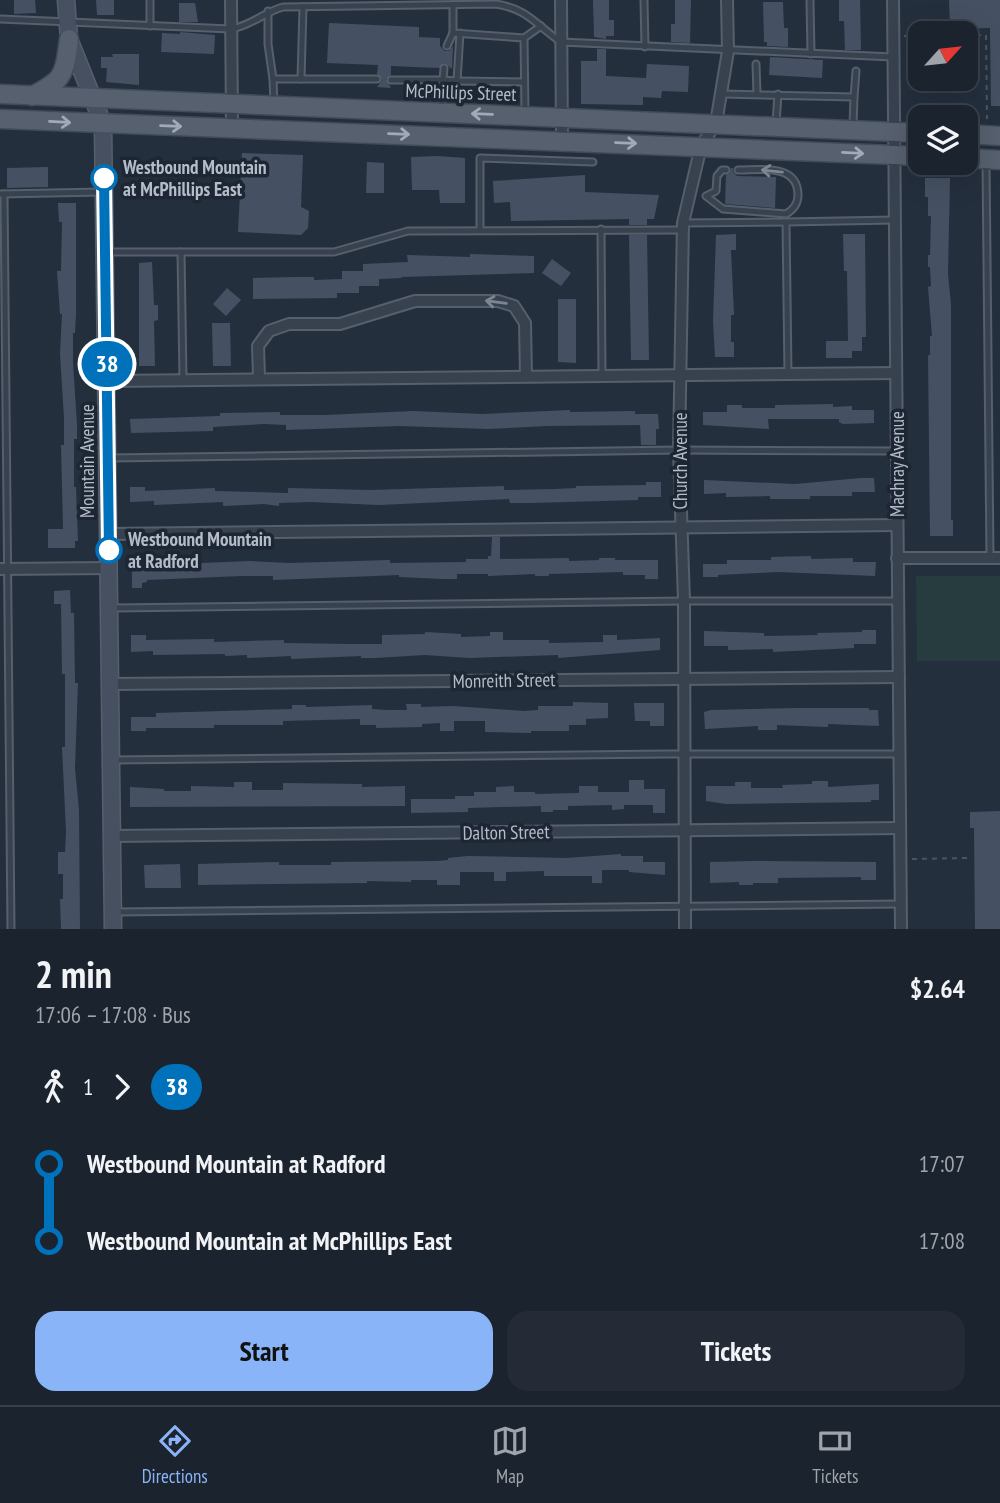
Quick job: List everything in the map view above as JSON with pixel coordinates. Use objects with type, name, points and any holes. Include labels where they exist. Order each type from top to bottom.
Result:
[{"type":"main road","name":"Mountain Avenue","points":[[66,0],[67,30],[103,124],[113,929]]},
{"type":"main road","points":[[31,96],[56,83],[65,67],[67,30]]},
{"type":"main road","name":"McPhillips Street","points":[[0,94],[908,132]]},
{"type":"main road","points":[[0,119],[232,127],[511,149],[562,141],[908,155]]},
{"type":"street","points":[[231,0],[232,127]]},
{"type":"street","points":[[561,0],[562,141]]},
{"type":"street","name":"Church Avenue","points":[[685,929],[684,601],[679,450],[683,226],[701,146],[716,123],[728,51],[727,0]]},
{"type":"street","name":"Machray Avenue","points":[[892,0],[901,929]]},
{"type":"street","points":[[259,377],[258,346],[269,331],[289,324],[340,324],[415,301],[498,301],[514,306],[525,323],[526,376]]},
{"type":"street","points":[[108,381],[259,377],[896,373]]},
{"type":"street","points":[[109,534],[897,525]]},
{"type":"street","points":[[897,558],[995,558]]},
{"type":"street","points":[[3,569],[109,568]]},
{"type":"street","name":"Monreith Street","points":[[110,684],[899,677]]},
{"type":"street","name":"Dalton Street","points":[[111,836],[900,828]]},
{"type":"lane","points":[[150,0],[150,26]]},
{"type":"lane","points":[[644,0],[645,47]]},
{"type":"lane","points":[[810,0],[811,54]]},
{"type":"lane","points":[[0,19],[67,30],[150,26],[231,29],[246,27],[268,11],[283,8],[496,4],[513,6],[529,15],[561,42],[893,57]]},
{"type":"lane","points":[[453,5],[457,33],[457,81]]},
{"type":"lane","points":[[301,79],[303,7]]},
{"type":"lane","points":[[268,11],[274,106]]},
{"type":"lane","points":[[457,33],[524,38],[541,26]]},
{"type":"lane","points":[[447,46],[457,33]]},
{"type":"lane","points":[[524,38],[525,115]]},
{"type":"lane","points":[[756,64],[757,94]]},
{"type":"lane","points":[[441,112],[444,68]]},
{"type":"lane","points":[[853,130],[856,71]]},
{"type":"lane","points":[[273,79],[377,79]]},
{"type":"lane","points":[[391,80],[524,82]]},
{"type":"lane","points":[[721,94],[854,97]]},
{"type":"lane","points":[[776,126],[778,94]]},
{"type":"lane","points":[[480,230],[480,158],[511,149],[593,162]]},
{"type":"lane","points":[[993,160],[995,558]]},
{"type":"lane","points":[[726,170],[722,170],[717,176],[716,191],[706,197],[723,209],[786,214],[797,202],[798,193],[789,175],[778,170],[738,170]]},
{"type":"lane","points":[[10,929],[3,569],[2,194],[104,192]]},
{"type":"lane","points":[[105,252],[334,252],[408,231],[601,229],[895,220]]},
{"type":"lane","points":[[786,222],[788,374]]},
{"type":"lane","points":[[601,229],[602,376]]},
{"type":"lane","points":[[181,252],[183,379]]},
{"type":"lane","points":[[108,458],[679,450],[897,451]]},
{"type":"lane","points":[[109,608],[898,601]]},
{"type":"lane","points":[[110,760],[900,754]]},
{"type":"lane","points":[[113,912],[685,904],[901,904]]},
{"type":"path","points":[[978,35],[986,35],[994,131]]},
{"type":"path","points":[[893,36],[908,36]]},
{"type":"path","points":[[900,859],[967,858]]},
{"type":"green space","points":[[916,576],[1000,576],[1000,661],[917,661]]},
{"type":"building","points":[[14,0],[35,0],[36,13],[14,14]]},
{"type":"building","points":[[96,0],[114,0],[114,15],[97,15]]},
{"type":"building","points":[[593,0],[609,0],[609,20],[614,20],[614,36],[606,36],[606,39],[594,37]]},
{"type":"building","points":[[675,0],[691,0],[690,43],[671,42],[671,24],[675,24]]},
{"type":"building","points":[[839,0],[860,0],[861,50],[845,50],[844,21],[839,21]]},
{"type":"building","points":[[949,0],[1000,0],[1000,106],[991,106],[990,28],[978,28],[978,21],[950,21]]},
{"type":"building","points":[[763,2],[783,2],[788,47],[767,46],[767,42],[764,42]]},
{"type":"building","points":[[179,3],[195,3],[198,22],[179,22]]},
{"type":"building","points":[[329,23],[419,27],[419,37],[440,38],[440,46],[445,51],[449,51],[453,46],[452,69],[444,63],[439,68],[391,66],[391,75],[386,79],[391,88],[377,87],[382,80],[377,74],[378,65],[327,63]]},
{"type":"building","points":[[162,33],[215,35],[214,54],[161,52]]},
{"type":"building","points":[[597,49],[606,49],[606,76],[646,78],[647,64],[689,66],[688,92],[662,91],[661,98],[643,97],[643,105],[581,104],[581,61],[597,61]]},
{"type":"building","points":[[112,54],[139,54],[139,85],[106,82],[107,68],[101,68],[101,57],[113,57]]},
{"type":"building","points":[[770,57],[823,60],[822,78],[769,75]]},
{"type":"building","points":[[242,153],[303,155],[301,207],[309,211],[308,228],[301,235],[238,232]]},
{"type":"building","points":[[411,157],[465,158],[465,203],[440,203],[439,190],[412,190]]},
{"type":"building","points":[[367,162],[384,163],[384,193],[366,193]]},
{"type":"building","points":[[48,167],[48,187],[7,188],[7,168]]},
{"type":"building","points":[[731,168],[737,176],[776,177],[775,208],[725,204],[726,175]]},
{"type":"building","points":[[585,175],[585,192],[659,195],[654,219],[647,219],[647,225],[629,225],[629,219],[511,221],[510,202],[494,203],[493,181]]},
{"type":"building","points":[[925,178],[950,178],[948,274],[951,305],[953,536],[930,536],[928,355],[932,336],[928,255],[931,216],[928,216],[928,197],[925,197]]},
{"type":"building","points":[[58,203],[76,203],[73,362],[77,425],[77,439],[74,439],[74,487],[78,541],[75,541],[75,548],[48,548],[48,529],[63,529],[61,445],[64,445],[64,418],[60,354],[62,314],[57,271],[61,271],[62,222],[59,222]]},
{"type":"building","points":[[736,234],[736,250],[731,250],[734,315],[731,315],[731,342],[734,342],[734,357],[715,357],[713,321],[716,235]]},
{"type":"building","points":[[843,234],[865,234],[866,337],[862,337],[862,351],[852,351],[852,358],[826,358],[826,341],[848,341],[847,271],[844,271]]},
{"type":"building","points":[[629,235],[647,235],[649,360],[631,360]]},
{"type":"building","points":[[470,254],[534,256],[534,273],[379,279],[379,286],[359,286],[359,293],[337,293],[337,298],[253,299],[253,278],[342,279],[342,271],[363,271],[363,264],[408,262],[407,255],[470,257]]},
{"type":"building","points":[[552,259],[571,273],[561,286],[542,273]]},
{"type":"building","points":[[152,262],[154,305],[158,305],[158,320],[154,321],[155,366],[139,366],[139,263]]},
{"type":"building","points":[[227,288],[241,300],[226,316],[213,304]]},
{"type":"building","points":[[558,299],[576,299],[576,363],[558,362]]},
{"type":"building","points":[[212,323],[230,323],[231,366],[213,366]]},
{"type":"building","points":[[833,404],[833,407],[852,406],[852,410],[874,410],[874,423],[843,424],[839,419],[768,419],[769,429],[703,425],[703,412],[727,412],[727,405],[775,408],[775,405]]},
{"type":"building","points":[[570,410],[658,414],[656,445],[641,445],[640,425],[488,429],[399,426],[286,430],[286,425],[264,424],[213,427],[213,431],[131,433],[130,419],[220,416],[220,413],[280,412],[280,415],[325,415],[413,411],[482,414]]},
{"type":"building","points":[[874,478],[875,492],[852,492],[852,496],[810,496],[810,499],[704,494],[704,480],[795,484]]},
{"type":"building","points":[[646,482],[661,482],[661,497],[532,503],[510,503],[509,499],[379,505],[310,502],[279,503],[279,506],[223,506],[223,502],[154,505],[154,501],[130,502],[130,487],[145,487],[145,491],[215,488],[215,491],[288,493],[288,488],[369,490],[504,486],[504,490],[646,485]]},
{"type":"building","points":[[492,537],[500,537],[500,559],[658,560],[658,579],[645,579],[645,575],[623,575],[623,572],[549,576],[457,574],[457,579],[399,575],[273,580],[273,576],[241,576],[147,580],[142,583],[142,588],[132,588],[132,568],[155,568],[155,565],[249,561],[466,562],[466,559],[488,559],[488,556],[491,556]]},
{"type":"building","points":[[811,556],[811,559],[853,558],[853,562],[876,562],[875,576],[779,572],[703,577],[703,564],[727,564],[727,560]]},
{"type":"building","points":[[70,590],[71,613],[74,613],[75,683],[78,683],[75,768],[79,810],[80,929],[61,929],[63,874],[58,874],[58,852],[65,852],[66,831],[62,747],[65,747],[65,674],[62,674],[61,604],[54,604],[54,591]]},
{"type":"building","points":[[876,630],[876,644],[854,644],[854,648],[773,652],[773,649],[728,650],[728,646],[704,646],[704,631],[764,633],[764,636],[818,635],[817,633]]},
{"type":"building","points":[[425,632],[461,634],[461,637],[490,636],[490,632],[503,632],[503,640],[549,640],[549,643],[603,642],[603,635],[617,635],[617,640],[660,638],[660,650],[558,658],[558,655],[469,658],[425,655],[291,659],[291,656],[247,658],[247,655],[153,655],[153,651],[131,652],[131,635],[146,635],[146,640],[284,640],[284,643],[382,644],[382,635]]},
{"type":"building","points":[[573,702],[608,703],[608,718],[586,719],[586,725],[569,725],[569,731],[531,733],[485,732],[485,721],[454,721],[454,731],[440,731],[440,723],[422,724],[422,727],[376,728],[376,725],[360,725],[360,719],[283,721],[283,725],[214,725],[214,728],[146,728],[146,731],[131,731],[131,717],[156,717],[156,713],[292,709],[292,705],[372,705],[372,709],[407,710],[406,704],[421,704],[421,707],[453,706],[524,711],[538,710],[538,706],[573,706]]},
{"type":"building","points":[[634,703],[664,703],[664,726],[650,726],[650,721],[635,721]]},
{"type":"building","points":[[869,708],[878,710],[879,726],[828,724],[828,727],[777,725],[777,730],[758,730],[758,726],[705,729],[704,712],[711,710]]},
{"type":"building","points":[[629,780],[644,780],[644,789],[665,789],[665,813],[653,813],[653,805],[624,805],[624,809],[612,810],[612,805],[568,806],[568,810],[553,812],[541,812],[541,806],[411,813],[411,799],[455,799],[455,796],[474,796],[474,792],[496,792],[496,787],[514,786],[514,792],[535,794],[579,793],[579,786],[598,786],[598,792],[629,792]]},
{"type":"building","points":[[812,781],[828,781],[828,787],[879,784],[879,800],[726,804],[706,801],[706,786],[735,786],[735,782],[751,782],[751,788],[783,788],[782,785],[812,784]]},
{"type":"building","points":[[234,782],[252,782],[252,790],[283,790],[283,783],[405,786],[405,806],[130,807],[130,787],[191,791],[191,786],[234,787]]},
{"type":"building","points":[[1000,811],[1000,929],[975,929],[974,828],[970,828],[970,812]]},
{"type":"building","points":[[621,854],[643,856],[643,862],[665,862],[665,875],[629,870],[602,870],[602,883],[592,883],[592,876],[544,876],[544,871],[506,872],[506,881],[494,881],[494,872],[460,872],[460,885],[437,885],[437,880],[411,880],[198,885],[198,864],[279,862],[279,865],[331,865],[331,862],[437,861],[468,856],[567,858]]},
{"type":"building","points":[[710,862],[876,862],[876,880],[861,880],[861,877],[778,878],[778,883],[753,885],[739,885],[739,882],[710,883]]},
{"type":"building","points":[[180,864],[181,888],[145,888],[144,865]]},
{"type":"bus line","name":"38","points":[[104,178],[109,550]]},
{"type":"place","name":"Westbound Mountain at McPhillips East","points":[[104,178]]},
{"type":"place","name":"Westbound Mountain at Radford","points":[[109,550]]}]
